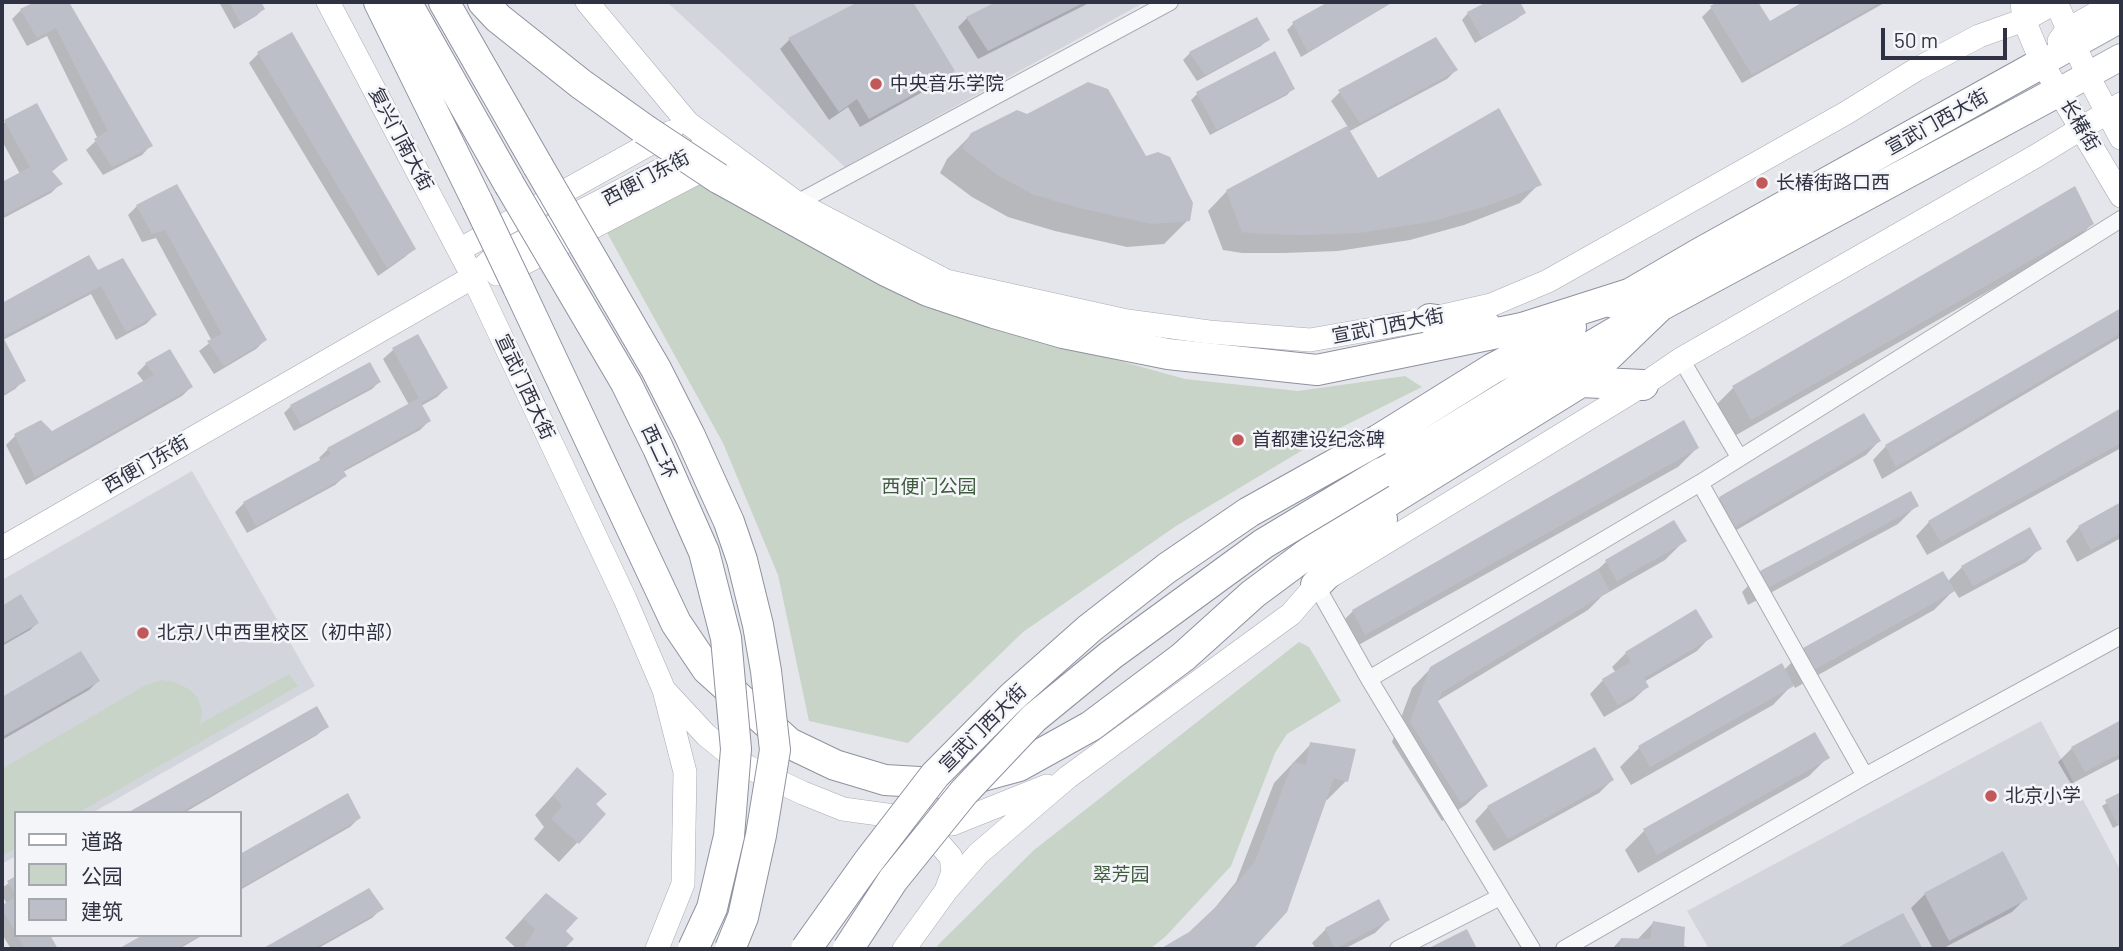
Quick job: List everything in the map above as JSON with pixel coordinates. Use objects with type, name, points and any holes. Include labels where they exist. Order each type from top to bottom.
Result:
[{"type":"highway","points":[[379,2],[477,201],[676,623],[707,669],[789,743],[835,765],[885,780],[953,784],[1019,766],[1091,726],[1183,657],[1253,594],[1323,542],[1581,382],[1661,306]]},
{"type":"highway","name":"西二环","points":[[406,2],[626,383],[704,552],[726,638],[736,749],[729,835],[712,908],[693,949]]},
{"type":"highway","name":"西二环","points":[[444,2],[656,369],[729,522],[742,560],[764,659],[775,750],[761,835],[743,917],[730,949]]},
{"type":"highway","points":[[483,2],[498,18],[580,84],[718,178],[886,271],[928,290],[1063,333],[1168,354],[1317,370],[1522,328],[1632,293]]},
{"type":"highway","name":"宣武门西大街","points":[[806,949],[935,775],[1032,680],[1090,628],[1167,568],[1249,512],[1378,440],[1492,369],[2042,64]]},
{"type":"highway","name":"宣武门西大街","points":[[848,949],[893,880],[964,792],[1034,718],[1111,655],[1263,544],[1518,389],[1661,306],[2059,92]]},
{"type":"highway","points":[[1430,319],[1476,327],[1522,328]]},
{"type":"highway","points":[[1581,382],[1643,385]]},
{"type":"highway","points":[[1316,586],[1419,482]]},
{"type":"main road","points":[[2042,64],[2071,38],[2121,19]]},
{"type":"main road","points":[[2059,92],[2121,57]]},
{"type":"street","name":"复兴门南大街","points":[[328,2],[473,277]]},
{"type":"street","points":[[587,2],[688,123],[721,146]]},
{"type":"street","points":[[797,203],[1170,2]]},
{"type":"street","name":"宣武门西大街","points":[[721,146],[797,203],[946,281],[1127,321],[1209,332],[1310,340],[1430,319],[1491,304],[1548,281],[1846,113],[1917,69],[2023,11],[2056,2]]},
{"type":"street","name":"长椿街","points":[[2056,2],[2088,76],[2114,108],[2121,138]]},
{"type":"street","points":[[2071,38],[2116,2]]},
{"type":"street","name":"长椿街","points":[[2023,11],[2042,64],[2121,196]]},
{"type":"street","name":"宣武门西大街","points":[[904,949],[946,891],[978,854],[1068,777],[1291,614],[1316,586],[1681,359],[2081,130],[2114,108]]},
{"type":"street","points":[[459,250],[688,123]]},
{"type":"street","name":"西便门东街","points":[[2,548],[473,277],[494,257],[699,150],[721,146]]},
{"type":"street","points":[[1369,679],[1700,483],[2121,219]]},
{"type":"street","name":"宣武门西大街","points":[[473,277],[625,599],[664,690],[685,772],[683,872],[682,884],[657,949]]},
{"type":"street","points":[[1681,359],[1739,457]]},
{"type":"street","points":[[1700,483],[1866,776]]},
{"type":"street","points":[[1316,586],[1532,949]]},
{"type":"street","points":[[1564,949],[1866,776],[2121,636]]},
{"type":"street","name":"宣武门西大街","points":[[664,690],[714,742],[748,767],[843,809],[952,824],[1068,777]]},
{"type":"street","points":[[917,819],[951,858],[953,872],[946,891]]},
{"type":"street","points":[[1398,949],[1500,897]]},
{"type":"shaded area","name":"中央音乐学院","points":[[667,2],[1145,2],[845,167]]},
{"type":"shaded area","name":"北京八中西里校区（初中部）","points":[[192,471],[315,686],[96,811],[14,811],[14,857],[2,864],[2,580]]},
{"type":"shaded area","name":"北京小学","points":[[2041,721],[2121,871],[2121,949],[1709,949],[1687,911]]},
{"type":"green space","name":"西便门公园","points":[[707,176],[925,307],[1185,379],[1298,391],[1405,376],[1422,387],[1336,430],[1176,526],[1023,632],[908,743],[809,721],[778,575],[723,443],[605,229]]},
{"type":"green space","name":"翠芳园","points":[[1299,642],[1309,647],[1341,701],[1287,734],[1275,753],[1231,866],[1166,936],[1150,949],[938,949],[937,946],[1034,850]]},
{"type":"green space","points":[[289,674],[298,686],[81,811],[14,811],[14,849],[2,856],[2,769],[146,685],[161,680],[175,682],[189,689],[198,698],[202,712],[200,724]]},
{"type":"building","points":[[35,2],[69,2],[153,146],[112,167],[94,139],[108,131],[56,28],[37,38],[20,9]]},
{"type":"building","points":[[229,2],[261,2],[265,9],[241,24]]},
{"type":"building","points":[[858,2],[913,2],[955,71],[869,119],[857,99],[839,112],[788,38]]},
{"type":"building","points":[[996,2],[1085,2],[988,51],[966,17]]},
{"type":"building","points":[[1328,2],[1392,2],[1308,52],[1292,22]]},
{"type":"building","points":[[1487,2],[1520,2],[1526,13],[1482,38],[1467,12]]},
{"type":"building","points":[[1718,2],[1758,2],[1770,21],[1803,2],[1881,2],[1752,75],[1710,6]]},
{"type":"building","points":[[1257,17],[1270,40],[1205,75],[1189,52]]},
{"type":"building","points":[[292,32],[416,249],[387,268],[257,52]]},
{"type":"building","points":[[1436,37],[1458,70],[1360,123],[1338,90]]},
{"type":"building","points":[[1275,51],[1295,89],[1217,130],[1196,92]]},
{"type":"building","points":[[1088,82],[1108,89],[1146,156],[1158,152],[1170,157],[1193,203],[1190,221],[1152,224],[1079,208],[1032,194],[996,174],[962,148],[971,133],[1017,110],[1027,114]]},
{"type":"building","points":[[37,103],[68,160],[51,170],[63,184],[2,216],[2,182],[30,167],[4,120]]},
{"type":"building","points":[[1499,108],[1542,185],[1484,207],[1430,222],[1359,233],[1304,235],[1242,232],[1226,190],[1347,126],[1378,178]]},
{"type":"building","points":[[177,184],[267,340],[224,366],[207,341],[222,334],[165,230],[152,234],[136,205]]},
{"type":"building","points":[[2075,186],[2094,224],[1751,420],[1732,386]]},
{"type":"building","points":[[89,255],[98,270],[123,258],[157,315],[126,332],[101,286],[3,337],[26,381],[2,395],[2,303]]},
{"type":"building","points":[[2121,308],[2121,333],[1896,467],[1885,445]]},
{"type":"building","points":[[418,334],[448,388],[421,403],[431,421],[343,470],[347,476],[256,526],[243,502],[331,454],[327,448],[419,398],[392,348]]},
{"type":"building","points":[[170,349],[193,387],[35,477],[14,434],[41,420],[52,431],[154,375],[145,363]]},
{"type":"building","points":[[370,362],[381,382],[301,425],[290,405]]},
{"type":"building","points":[[2121,408],[2121,443],[1941,542],[1928,521]]},
{"type":"building","points":[[1864,413],[1881,441],[1735,527],[1719,497]]},
{"type":"building","points":[[1684,420],[1699,448],[1365,635],[1352,610]]},
{"type":"building","points":[[1911,491],[1919,506],[1768,588],[1760,571]]},
{"type":"building","points":[[2121,502],[2121,533],[2091,550],[2078,526]]},
{"type":"building","points":[[1674,520],[1687,541],[1617,581],[1605,560]]},
{"type":"building","points":[[2030,527],[2042,549],[1973,586],[1961,566]]},
{"type":"building","points":[[1598,569],[1610,591],[1442,692],[1438,701],[1488,786],[1461,803],[1410,722],[1430,667]]},
{"type":"building","points":[[1943,571],[1955,591],[1814,670],[1803,648]]},
{"type":"building","points":[[21,594],[39,623],[2,644],[2,606]]},
{"type":"building","points":[[1696,609],[1713,637],[1644,678],[1649,687],[1618,705],[1602,679],[1631,662],[1625,652]]},
{"type":"building","points":[[81,651],[100,681],[2,737],[2,697]]},
{"type":"building","points":[[1782,663],[1794,686],[1650,767],[1638,746]]},
{"type":"building","points":[[317,706],[329,727],[183,811],[131,811]]},
{"type":"building","points":[[2121,720],[2121,753],[2085,772],[2071,747]]},
{"type":"building","points":[[1815,732],[1830,758],[1657,855],[1643,829]]},
{"type":"building","points":[[1310,742],[1356,749],[1348,782],[1334,778],[1287,912],[1253,949],[1160,949],[1189,932],[1223,900],[1255,861],[1293,762],[1306,765]]},
{"type":"building","points":[[1595,747],[1614,780],[1508,839],[1487,806]]},
{"type":"building","points":[[577,767],[607,794],[596,804],[606,814],[579,844],[551,819],[562,806],[553,795]]},
{"type":"building","points":[[2121,792],[2121,824],[2118,825],[2105,800]]},
{"type":"building","points":[[348,793],[361,818],[242,887],[242,853]]},
{"type":"building","points":[[2003,851],[2028,899],[1949,941],[1924,893]]},
{"type":"building","points":[[14,877],[14,892],[7,881]]},
{"type":"building","points":[[369,888],[384,909],[313,949],[262,949]]},
{"type":"building","points":[[546,893],[578,918],[566,931],[574,939],[564,949],[529,949],[525,946],[535,929],[523,918]]},
{"type":"building","points":[[14,898],[14,930],[2,910],[2,905]]},
{"type":"building","points":[[1379,899],[1390,920],[1335,949],[1325,928]]},
{"type":"building","points":[[1903,913],[1923,949],[1835,949]]},
{"type":"building","points":[[1653,921],[1685,927],[1684,946],[1694,949],[1619,949],[1621,938],[1650,939]]},
{"type":"building","points":[[1467,929],[1477,949],[1427,949]]},
{"type":"building","points":[[18,937],[51,937],[58,949],[25,949]]},
{"type":"building","points":[[139,937],[197,937],[176,949],[118,949]]},
{"type":"place","name":"中央音乐学院","points":[[876,84]]},
{"type":"place","name":"长椿街路口西","points":[[1762,183]]},
{"type":"place","name":"首都建设纪念碑","points":[[1238,440]]},
{"type":"place","name":"北京八中西里校区（初中部）","points":[[143,633]]},
{"type":"place","name":"北京小学","points":[[1991,796]]}]
